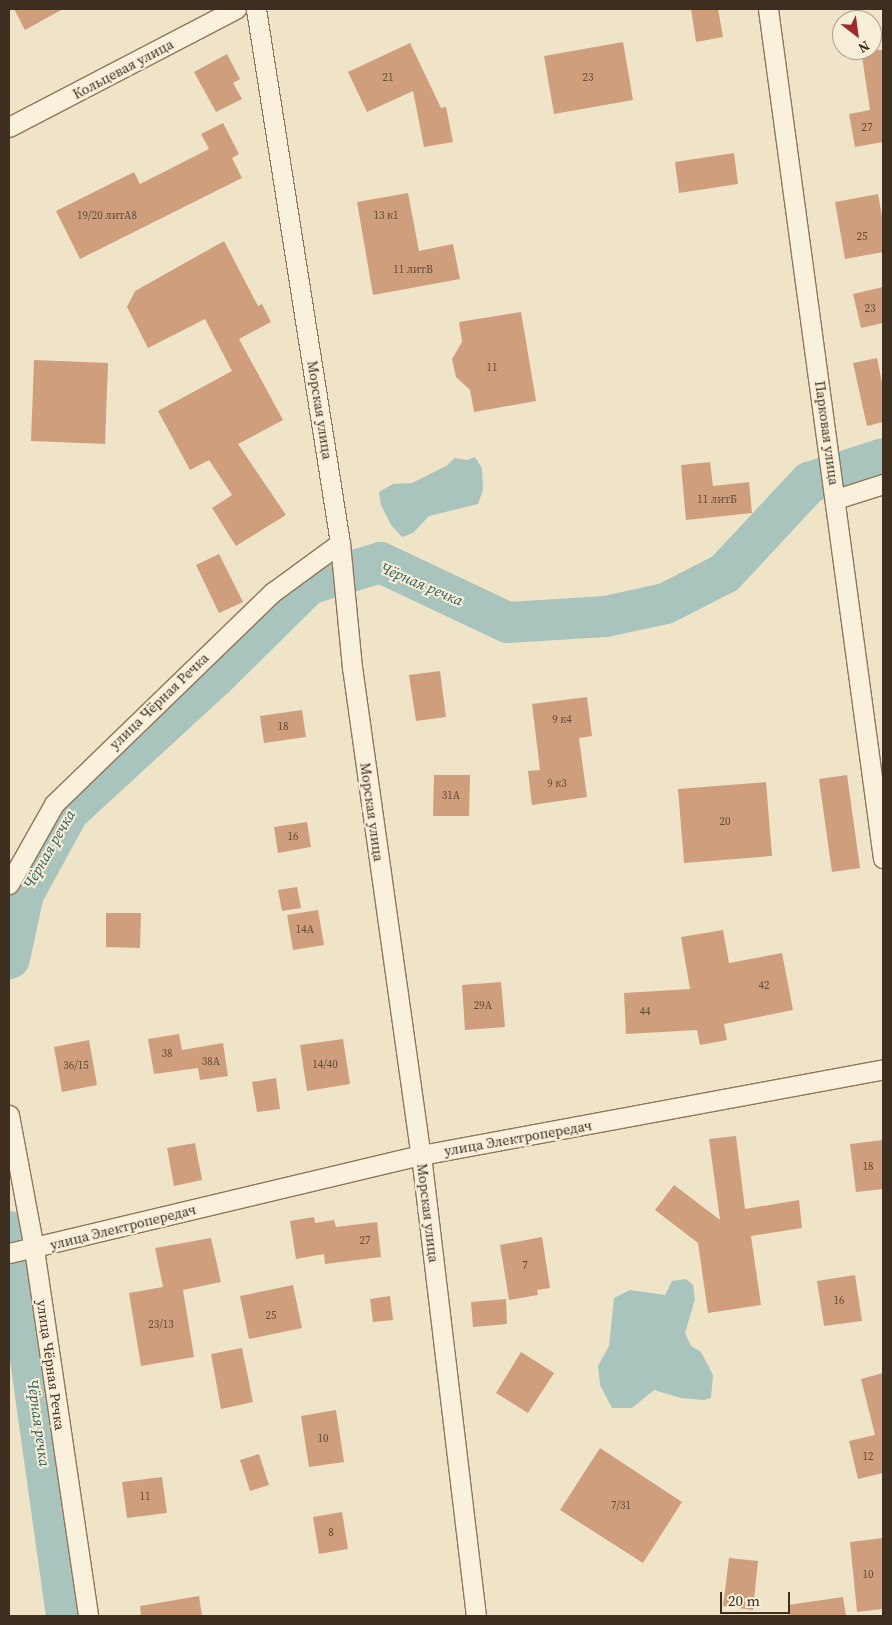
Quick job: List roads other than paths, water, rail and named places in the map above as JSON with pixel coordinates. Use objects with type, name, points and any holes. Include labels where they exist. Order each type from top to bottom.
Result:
[{"type":"street","name":"Кольцевая улица","points":[[9,127],[236,9]]},
{"type":"street","name":"Морская улица","points":[[256,9],[347,596],[352,667],[421,1155],[476,1616]]},
{"type":"street","name":"Парковая улица","points":[[768,9],[883,858]]},
{"type":"street","points":[[835,495],[883,484]]},
{"type":"street","name":"улица Чёрная Речка","points":[[9,884],[54,804],[273,592],[340,548]]},
{"type":"street","name":"улица Электропередач","points":[[9,1253],[34,1249],[421,1155],[883,1070]]},
{"type":"street","name":"улица Чёрная Речка","points":[[9,1115],[34,1249],[88,1616]]},
{"type":"water","points":[[475,457],[482,468],[483,490],[478,504],[429,516],[413,533],[402,537],[391,525],[381,505],[379,492],[393,484],[412,483],[446,466],[455,458],[467,460]]},
{"type":"water","points":[[686,1279],[693,1285],[695,1299],[685,1333],[691,1346],[701,1352],[713,1375],[711,1398],[704,1400],[681,1398],[654,1390],[632,1408],[612,1408],[600,1385],[598,1366],[609,1346],[614,1298],[630,1290],[665,1295],[672,1281]]},
{"type":"waterway","name":"Чёрная речка","points":[[9,958],[23,893],[68,811],[215,676],[308,584],[380,562],[507,622],[605,616],[665,603],[724,573],[809,482],[883,458]]},
{"type":"waterway","name":"Чёрная речка","points":[[9,1231],[22,1302],[66,1616]]}]
